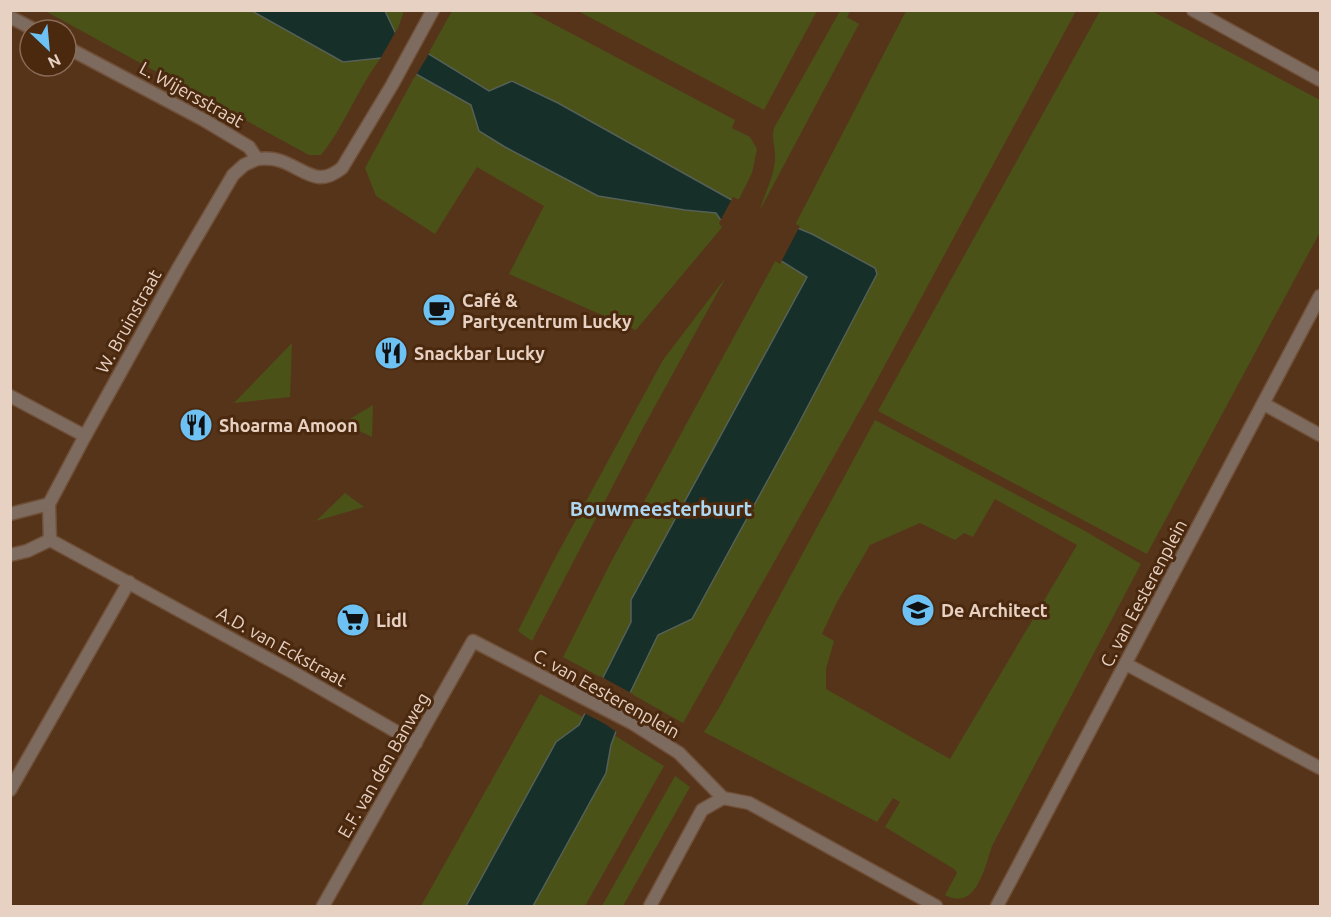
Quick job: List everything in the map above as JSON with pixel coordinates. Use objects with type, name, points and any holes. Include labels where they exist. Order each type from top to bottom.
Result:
[{"type":"street","points":[[257,159],[279,160],[316,178],[332,176],[342,168],[392,85],[433,10]]},
{"type":"street","points":[[1193,10],[1320,80]]},
{"type":"street","name":"L. Wijersstraat","points":[[78,53],[204,120],[249,147],[257,159]]},
{"type":"street","name":"W. Bruinstraat","points":[[85,436],[179,267],[234,176],[244,165],[257,159]]},
{"type":"street","name":"C. van Eesterenplein","points":[[997,906],[1320,296]]},
{"type":"street","points":[[10,396],[85,436],[49,504],[50,540],[10,555]]},
{"type":"street","points":[[1264,404],[1320,435]]},
{"type":"street","points":[[10,514],[49,504]]},
{"type":"street","name":"A.D. van Eckstraat","points":[[50,540],[296,674],[416,743]]},
{"type":"street","points":[[10,790],[129,582]]},
{"type":"street","name":"C. van Eesterenplein","points":[[473,641],[632,723],[679,753],[723,798]]},
{"type":"street","name":"E.F. van den Banweg","points":[[323,906],[473,641]]},
{"type":"street","points":[[1126,664],[1320,768]]},
{"type":"street","points":[[650,906],[702,810],[723,798],[749,803],[936,906]]},
{"type":"green space","points":[[817,10],[764,110],[578,11]]},
{"type":"green space","points":[[45,11],[251,11],[343,61],[381,58],[330,143],[321,155],[309,155],[78,29],[78,18],[58,18]]},
{"type":"green space","points":[[385,11],[404,11],[396,34]]},
{"type":"green space","points":[[452,11],[529,11],[735,120],[732,128],[750,137],[757,149],[752,173],[737,203],[558,103],[513,81],[489,91],[428,54]]},
{"type":"green space","points":[[840,11],[850,11],[847,17],[859,24],[759,212],[774,167],[774,128]]},
{"type":"green space","points":[[906,11],[1076,11],[872,389],[683,723],[630,693],[658,635],[692,619],[877,274],[874,268],[794,227]]},
{"type":"green space","points":[[1100,11],[1152,11],[1320,100],[1320,232],[1147,554],[878,411]]},
{"type":"green space","points":[[416,74],[471,105],[685,210],[716,213],[724,225],[636,330],[509,274],[544,206],[477,167],[435,234],[376,196],[365,168]]},
{"type":"green space","points":[[777,258],[807,277],[631,600],[631,622],[602,678],[563,657],[611,562]]},
{"type":"green space","points":[[726,277],[643,428],[532,641],[518,631],[553,562],[663,360]]},
{"type":"green space","points":[[292,343],[290,397],[234,403]]},
{"type":"green space","points":[[373,405],[372,437],[343,423]]},
{"type":"green space","points":[[875,420],[1085,531],[1141,564],[992,846],[978,885],[972,893],[964,897],[956,899],[945,895],[957,873],[954,869],[885,827],[900,802],[893,798],[877,822],[704,732]],"holes":[[[995,499],[1077,545],[950,759],[826,689],[826,669],[834,641],[822,634],[836,604],[870,545],[920,523],[955,540],[964,533],[973,537]]]},
{"type":"green space","points":[[345,493],[364,507],[316,521]]},
{"type":"green space","points":[[540,694],[583,717],[579,725],[556,742],[466,906],[421,906]]},
{"type":"green space","points":[[614,735],[664,766],[585,906],[533,906],[606,773]]},
{"type":"green space","points":[[675,776],[690,787],[623,906],[602,906]]},
{"type":"water","points":[[252,11],[385,11],[396,34],[489,91],[512,81],[558,103],[737,203],[812,234],[875,268],[877,274],[692,619],[658,635],[630,693],[611,745],[606,773],[533,906],[466,906],[556,742],[579,725],[631,622],[631,600],[807,277],[724,225],[716,213],[598,196],[479,131],[471,105],[416,74],[381,58],[343,62]]},
{"type":"pier","points":[[397,29],[398,32],[430,52],[415,77],[379,61]]},
{"type":"pier","points":[[733,197],[800,226],[780,264],[721,226],[719,223]]},
{"type":"pier","points":[[600,676],[633,694],[618,733],[582,712]]},
{"type":"place","name":"Café & Partycentrum Lucky","points":[[439,310]]},
{"type":"place","name":"Snackbar Lucky","points":[[391,353]]},
{"type":"place","name":"Shoarma Amoon","points":[[196,425]]},
{"type":"place","name":"De Architect","points":[[918,610]]},
{"type":"place","name":"Lidl","points":[[353,620]]},
{"type":"district","name":"Bouwmeesterbuurt","points":[[661,508]]}]
